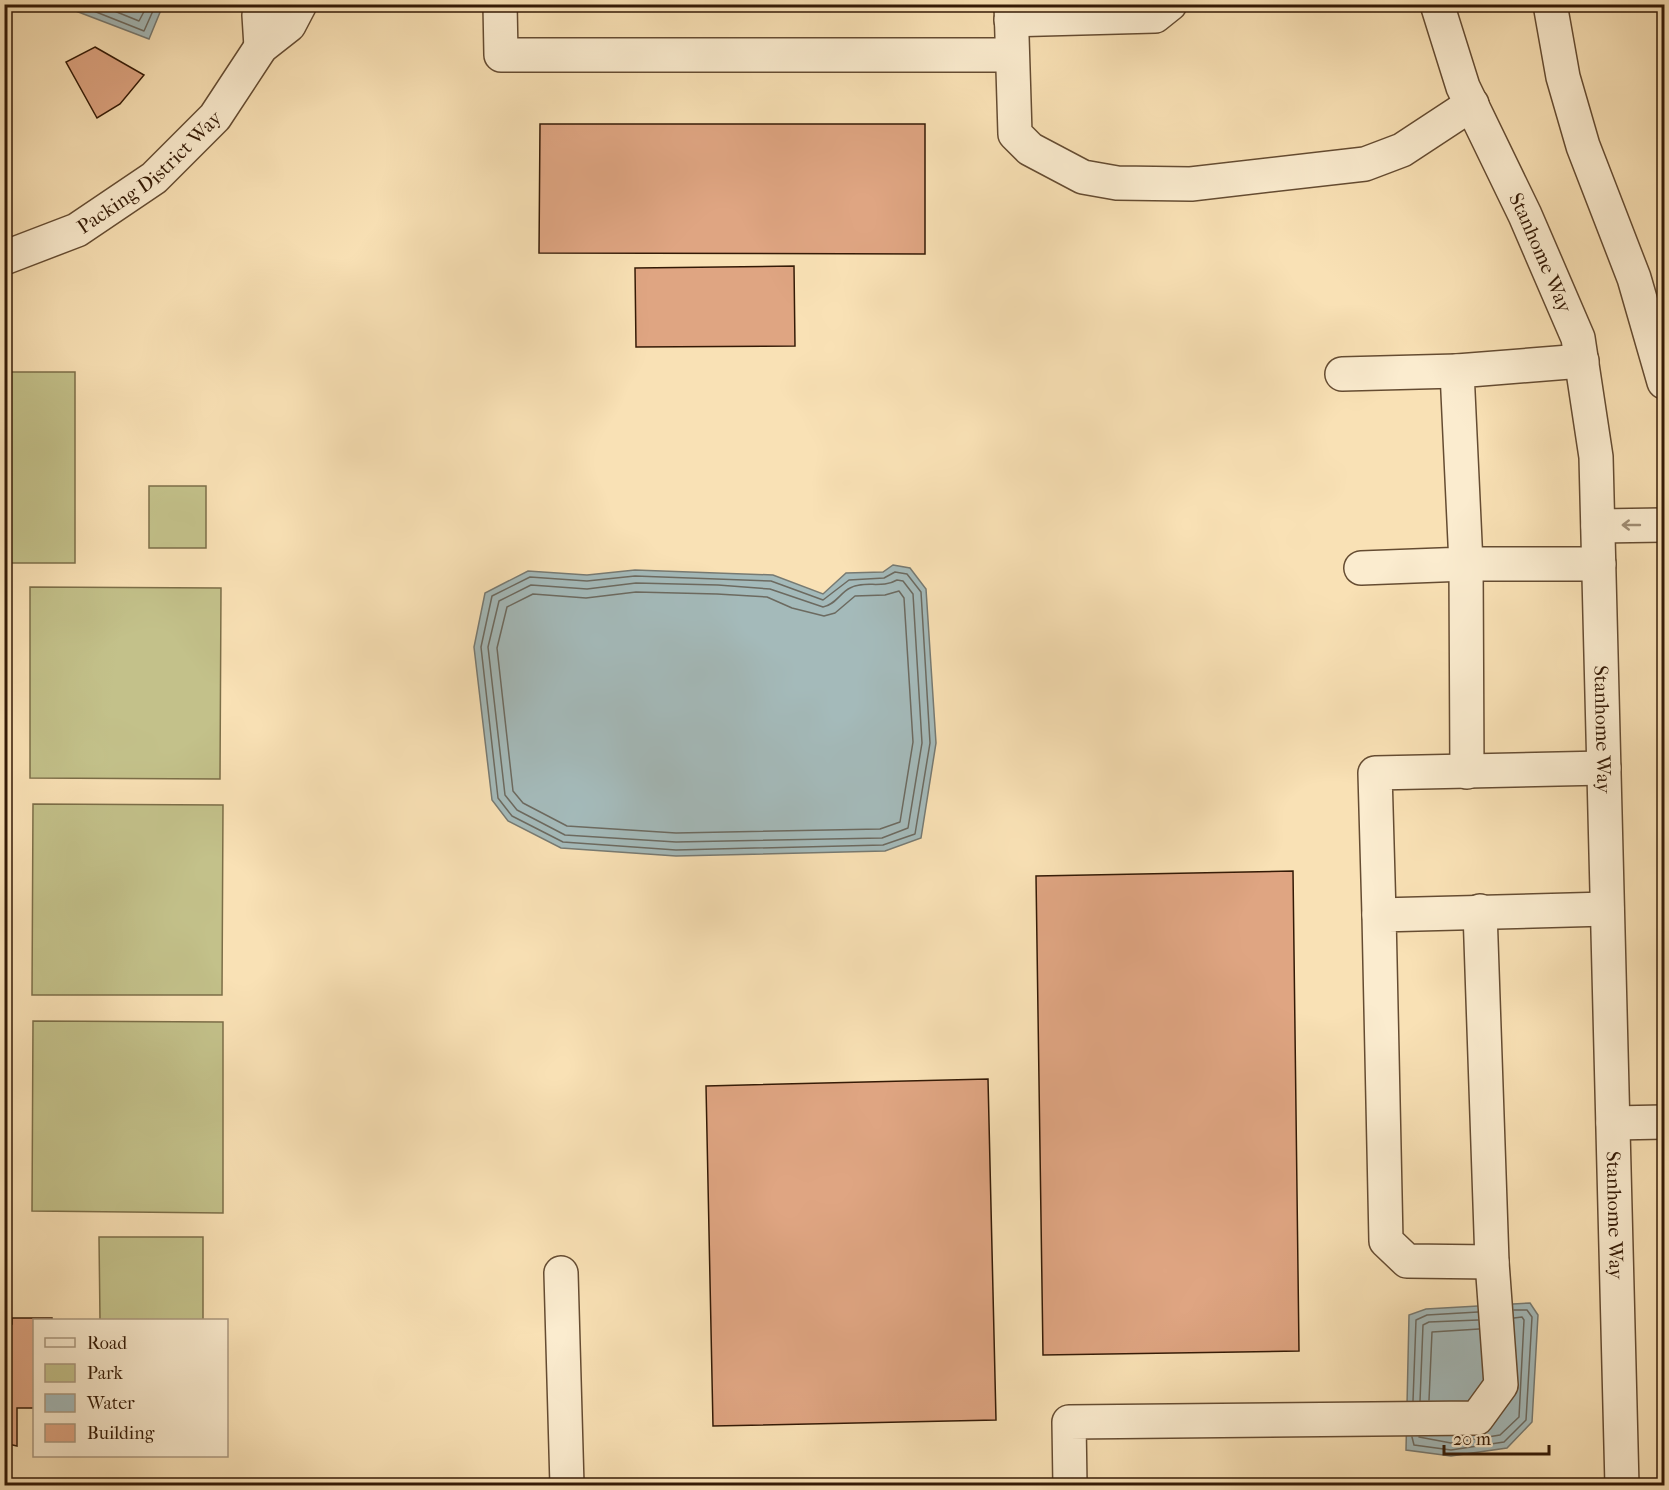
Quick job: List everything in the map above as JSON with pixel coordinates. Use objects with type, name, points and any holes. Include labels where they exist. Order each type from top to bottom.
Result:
[{"type":"street","points":[[261,47],[259,15],[264,4]]},
{"type":"street","name":"Packing District Way","points":[[4,258],[77,230],[122,202],[154,178],[214,117],[261,47],[289,25],[300,4]]},
{"type":"street","points":[[500,4],[501,55],[1012,55]]},
{"type":"street","points":[[1170,4],[1155,16],[1011,12],[1015,134],[1030,149],[1083,177],[1117,183],[1191,184],[1365,164],[1402,150],[1472,104]]},
{"type":"street","name":"Stanhome Way","points":[[1437,4],[1463,87],[1525,215],[1574,328],[1582,361],[1596,457],[1622,1485]]},
{"type":"street","points":[[1550,4],[1563,77],[1583,146],[1634,278],[1665,382]]},
{"type":"street","points":[[1342,374],[1457,371],[1582,361]]},
{"type":"street","points":[[1457,371],[1466,564],[1467,771]]},
{"type":"street","points":[[1598,526],[1665,525]]},
{"type":"street","points":[[1361,568],[1466,564],[1599,564]]},
{"type":"street","points":[[1492,1262],[1407,1261],[1386,1241],[1375,773],[1604,768]]},
{"type":"street","points":[[1379,915],[1607,909]]},
{"type":"street","points":[[1070,1485],[1069,1422],[1477,1418],[1501,1385],[1492,1262],[1480,911]]},
{"type":"street","points":[[1613,1123],[1665,1122]]},
{"type":"street","points":[[561,1273],[567,1485]]},
{"type":"green space","points":[[5,372],[75,372],[75,563],[5,563]]},
{"type":"green space","points":[[149,486],[206,486],[206,548],[149,548]]},
{"type":"green space","points":[[30,587],[221,588],[220,779],[30,778]]},
{"type":"green space","points":[[33,804],[223,805],[222,995],[32,995]]},
{"type":"green space","points":[[33,1021],[223,1022],[223,1213],[32,1211]]},
{"type":"green space","points":[[99,1237],[203,1237],[203,1319],[100,1319]]},
{"type":"water","points":[[60,5],[163,5],[149,39]]},
{"type":"water","points":[[893,565],[910,568],[926,589],[936,743],[921,838],[885,851],[676,856],[561,848],[508,821],[492,800],[474,647],[485,593],[528,571],[587,575],[635,570],[773,575],[823,594],[846,573],[883,572]]},
{"type":"water","points":[[1530,1303],[1538,1315],[1532,1422],[1507,1448],[1451,1456],[1406,1450],[1409,1315],[1426,1309]]},
{"type":"building","points":[[95,47],[144,75],[120,104],[97,118],[66,62]]},
{"type":"building","points":[[540,124],[925,124],[925,254],[539,253]]},
{"type":"building","points":[[794,266],[795,346],[636,347],[635,268]]},
{"type":"building","points":[[1293,871],[1299,1351],[1043,1355],[1036,876]]},
{"type":"building","points":[[988,1079],[996,1420],[713,1426],[706,1086]]},
{"type":"building","points":[[12,1318],[52,1318],[33,1319],[33,1408],[17,1408],[17,1446],[4,1443],[4,1324],[12,1324]]}]
